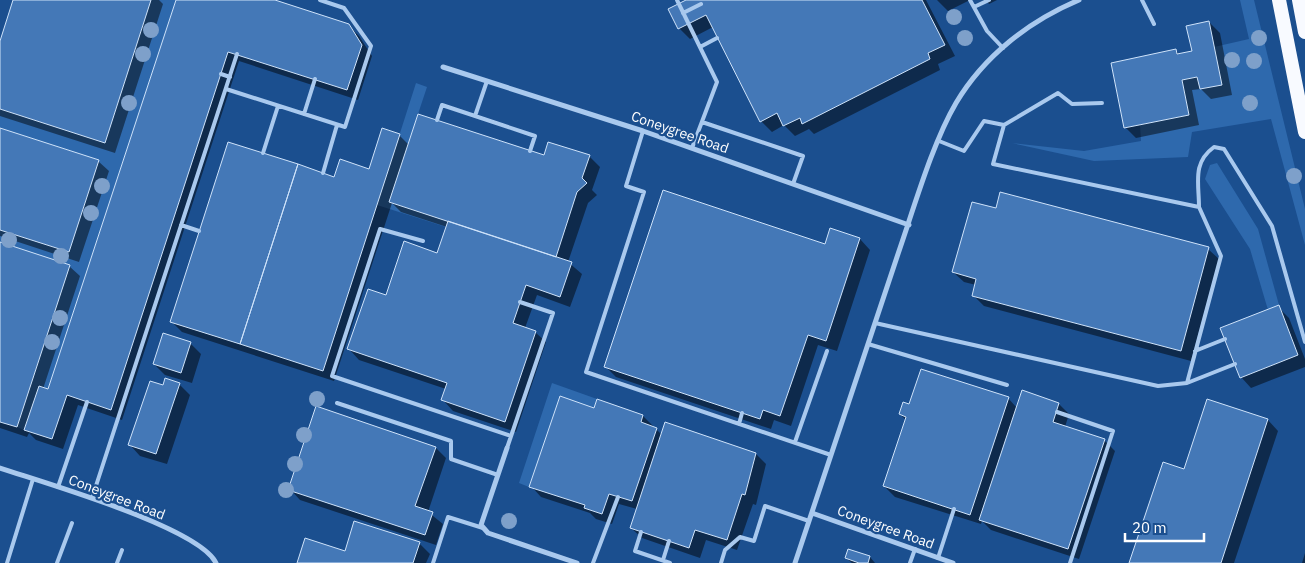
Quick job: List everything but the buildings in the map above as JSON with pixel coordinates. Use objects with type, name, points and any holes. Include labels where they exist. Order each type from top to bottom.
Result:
[{"type":"highway","points":[[1279,0],[1305,132]]},
{"type":"highway","points":[[1300,5],[1305,32]]},
{"type":"street","points":[[795,563],[909,224],[939,142],[956,103],[986,63],[1018,33],[1062,7],[1079,0]]},
{"type":"street","name":"Coneygree Road","points":[[443,66],[643,130],[909,224]]},
{"type":"street","points":[[507,448],[481,525],[488,533],[576,563]]},
{"type":"street","name":"Coneygree Road","points":[[0,468],[92,498],[194,541],[216,563]]},
{"type":"street","name":"Coneygree Road","points":[[812,513],[953,563]]},
{"type":"lane","points":[[226,89],[345,128],[371,46],[344,8],[320,0]]},
{"type":"lane","points":[[677,0],[717,82],[692,148]]},
{"type":"lane","points":[[970,0],[988,31],[1003,48]]},
{"type":"lane","points":[[974,7],[989,0]]},
{"type":"lane","points":[[1142,0],[1154,24]]},
{"type":"lane","points":[[684,13],[702,4]]},
{"type":"lane","points":[[700,47],[717,38]]},
{"type":"lane","points":[[92,498],[237,54]]},
{"type":"lane","points":[[221,74],[230,77]]},
{"type":"lane","points":[[304,114],[315,80]]},
{"type":"lane","points":[[475,116],[487,80]]},
{"type":"lane","points":[[939,142],[964,152],[984,121],[1004,125],[1058,93],[1072,104],[1102,103]]},
{"type":"lane","points":[[436,120],[442,105],[535,136],[530,151]]},
{"type":"lane","points":[[263,153],[278,106]]},
{"type":"lane","points":[[702,122],[803,156],[794,184]]},
{"type":"lane","points":[[323,173],[337,125]]},
{"type":"lane","points":[[1004,125],[993,164],[1199,207]]},
{"type":"lane","points":[[643,130],[626,186],[644,192],[586,372],[831,455]]},
{"type":"lane","points":[[1187,383],[1221,256],[1199,207],[1198,165],[1204,155],[1214,147],[1224,148],[1272,226],[1305,342]]},
{"type":"lane","points":[[181,225],[199,231]]},
{"type":"lane","points":[[423,241],[380,229],[332,376],[511,436]]},
{"type":"lane","points":[[507,448],[553,313],[520,302]]},
{"type":"lane","points":[[350,319],[356,321]]},
{"type":"lane","points":[[875,323],[1158,386],[1187,383],[1234,364]]},
{"type":"lane","points":[[1195,351],[1225,339]]},
{"type":"lane","points":[[868,344],[1007,385]]},
{"type":"lane","points":[[795,442],[827,351]]},
{"type":"lane","points":[[58,487],[87,402]]},
{"type":"lane","points":[[337,403],[451,441],[451,459],[498,475]]},
{"type":"lane","points":[[1056,412],[1113,431],[1070,563]]},
{"type":"lane","points":[[739,424],[742,413]]},
{"type":"lane","points":[[1094,470],[1100,472]]},
{"type":"lane","points":[[7,563],[33,479]]},
{"type":"lane","points":[[593,563],[618,497]]},
{"type":"lane","points":[[1084,502],[1089,504]]},
{"type":"lane","points":[[721,563],[725,550],[740,537],[754,541],[765,506],[809,521]]},
{"type":"lane","points":[[938,558],[954,509]]},
{"type":"lane","points":[[433,563],[448,517],[484,529]]},
{"type":"lane","points":[[57,563],[72,523]]},
{"type":"lane","points":[[641,532],[635,551],[670,563]]},
{"type":"lane","points":[[663,560],[669,541]]},
{"type":"lane","points":[[117,563],[122,550]]},
{"type":"lane","points":[[910,563],[915,550]]},
{"type":"shaded area","points":[[151,0],[176,0],[48,389],[39,386],[24,430],[17,427],[69,265],[0,242],[0,230],[68,252],[99,160],[0,128],[0,109],[105,143]]},
{"type":"shaded area","points":[[1240,0],[1254,0],[1305,209],[1305,245],[1271,119],[1192,132],[1188,157],[1094,161],[1012,143],[1084,151],[1141,141],[1140,125],[1189,115],[1182,80],[1197,77],[1200,89],[1222,85],[1214,47],[1249,39]]},
{"type":"shaded area","points":[[416,83],[427,87],[389,201],[448,221],[446,227],[377,205]]},
{"type":"shaded area","points":[[1217,163],[1258,229],[1279,305],[1268,310],[1250,249],[1205,179],[1210,165]]},
{"type":"shaded area","points":[[552,383],[597,399],[594,408],[560,397],[529,487],[519,483]]}]
